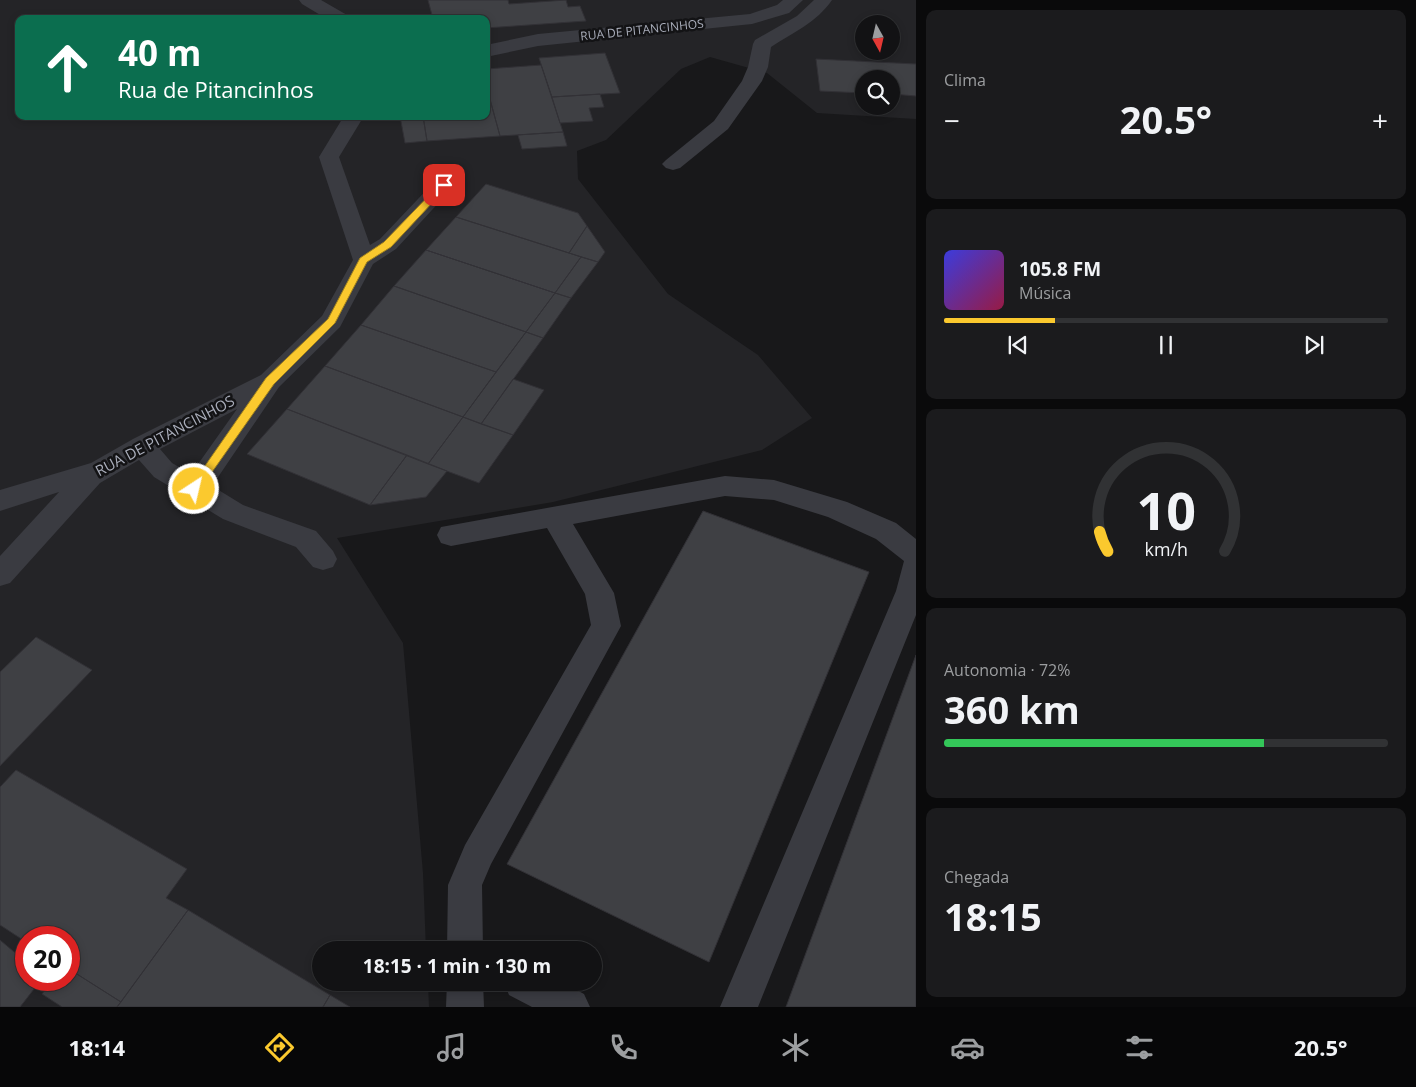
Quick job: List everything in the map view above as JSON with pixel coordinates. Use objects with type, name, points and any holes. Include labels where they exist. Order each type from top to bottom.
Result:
[{"type":"street","points":[[308,0],[334,15]]},
{"type":"street","name":"RUA DE PITANCINHOS","points":[[490,50],[538,40],[752,19],[783,9],[794,0]]},
{"type":"street","points":[[673,164],[721,125],[752,81],[758,67],[762,44],[800,23],[816,10],[823,0]]},
{"type":"street","points":[[352,120],[329,157],[364,260],[388,244],[444,185]]},
{"type":"street","name":"RUA DE PITANCINHOS","points":[[0,575],[90,476],[142,446],[270,381],[332,321],[364,260]]},
{"type":"street","points":[[194,489],[270,381]]},
{"type":"street","points":[[142,446],[163,470],[233,512],[306,539],[323,559]]},
{"type":"street","points":[[0,501],[37,488],[98,471]]},
{"type":"street","points":[[451,535],[725,486],[774,490],[837,509],[886,531],[916,555]]},
{"type":"street","points":[[464,941],[465,886],[474,864],[606,626],[599,593],[555,517]]},
{"type":"street","points":[[739,1007],[911,591],[916,566]]},
{"type":"street","points":[[464,991],[464,1007]]},
{"type":"street","points":[[540,991],[571,1007]]},
{"type":"shaded area","points":[[0,0],[916,0],[916,119],[817,113],[767,73],[710,57],[681,69],[606,140],[577,151],[578,179],[668,294],[758,355],[812,418],[762,450],[553,502],[337,538],[403,643],[423,873],[426,941],[312,941],[312,991],[428,991],[429,1007],[0,1007]]},
{"type":"building","points":[[428,0],[508,0],[509,4],[566,0],[568,7],[580,6],[586,21],[490,28],[490,15],[432,15]]},
{"type":"building","points":[[605,53],[620,93],[552,97],[539,58]]},
{"type":"building","points":[[816,59],[916,64],[916,96],[900,95],[900,70],[855,70],[855,93],[820,91]]},
{"type":"building","points":[[541,65],[563,132],[500,136],[490,100],[490,69]]},
{"type":"building","points":[[600,94],[604,107],[589,108],[593,121],[560,123],[552,97]]},
{"type":"building","points":[[490,99],[500,136],[427,141],[424,120],[490,120]]},
{"type":"building","points":[[401,120],[424,120],[427,141],[405,143]]},
{"type":"building","points":[[563,132],[567,146],[522,149],[518,135]]},
{"type":"building","points":[[486,184],[578,213],[587,226],[569,253],[456,217]]},
{"type":"building","points":[[456,217],[581,257],[555,293],[426,250]]},
{"type":"building","points":[[587,226],[605,252],[598,262],[569,253]]},
{"type":"building","points":[[426,250],[555,293],[526,332],[394,286]]},
{"type":"building","points":[[581,257],[598,262],[571,298],[555,293]]},
{"type":"building","points":[[394,286],[526,332],[496,372],[361,325]]},
{"type":"building","points":[[555,293],[571,298],[543,338],[526,332]]},
{"type":"building","points":[[361,325],[496,372],[463,417],[325,366]]},
{"type":"building","points":[[526,332],[543,338],[481,424],[463,417]]},
{"type":"building","points":[[325,366],[463,417],[428,464],[287,409]]},
{"type":"building","points":[[513,379],[544,390],[513,435],[481,424]]},
{"type":"building","points":[[287,409],[407,455],[370,505],[247,454]]},
{"type":"building","points":[[463,417],[513,435],[479,483],[428,464]]},
{"type":"building","points":[[407,455],[447,471],[426,497],[370,505]]},
{"type":"building","points":[[703,511],[869,572],[709,962],[507,864]]},
{"type":"building","points":[[36,637],[92,670],[0,766],[0,672]]},
{"type":"building","points":[[916,655],[916,1007],[786,1007]]},
{"type":"building","points":[[16,770],[187,869],[166,898],[188,910],[121,1002],[80,976],[80,926],[15,926],[15,935],[0,925],[0,787]]},
{"type":"building","points":[[188,910],[312,984],[312,991],[323,991],[330,995],[323,1007],[117,1007]]},
{"type":"building","points":[[0,940],[15,953],[15,991],[32,991],[20,1007],[0,1007]]},
{"type":"building","points":[[80,976],[121,1002],[117,1007],[62,1007],[42,994],[44,991],[80,991]]},
{"type":"building","points":[[330,995],[350,1007],[323,1007]]},
{"type":"route","points":[[194,489],[270,381],[332,321],[364,260],[388,244],[444,185]]}]
